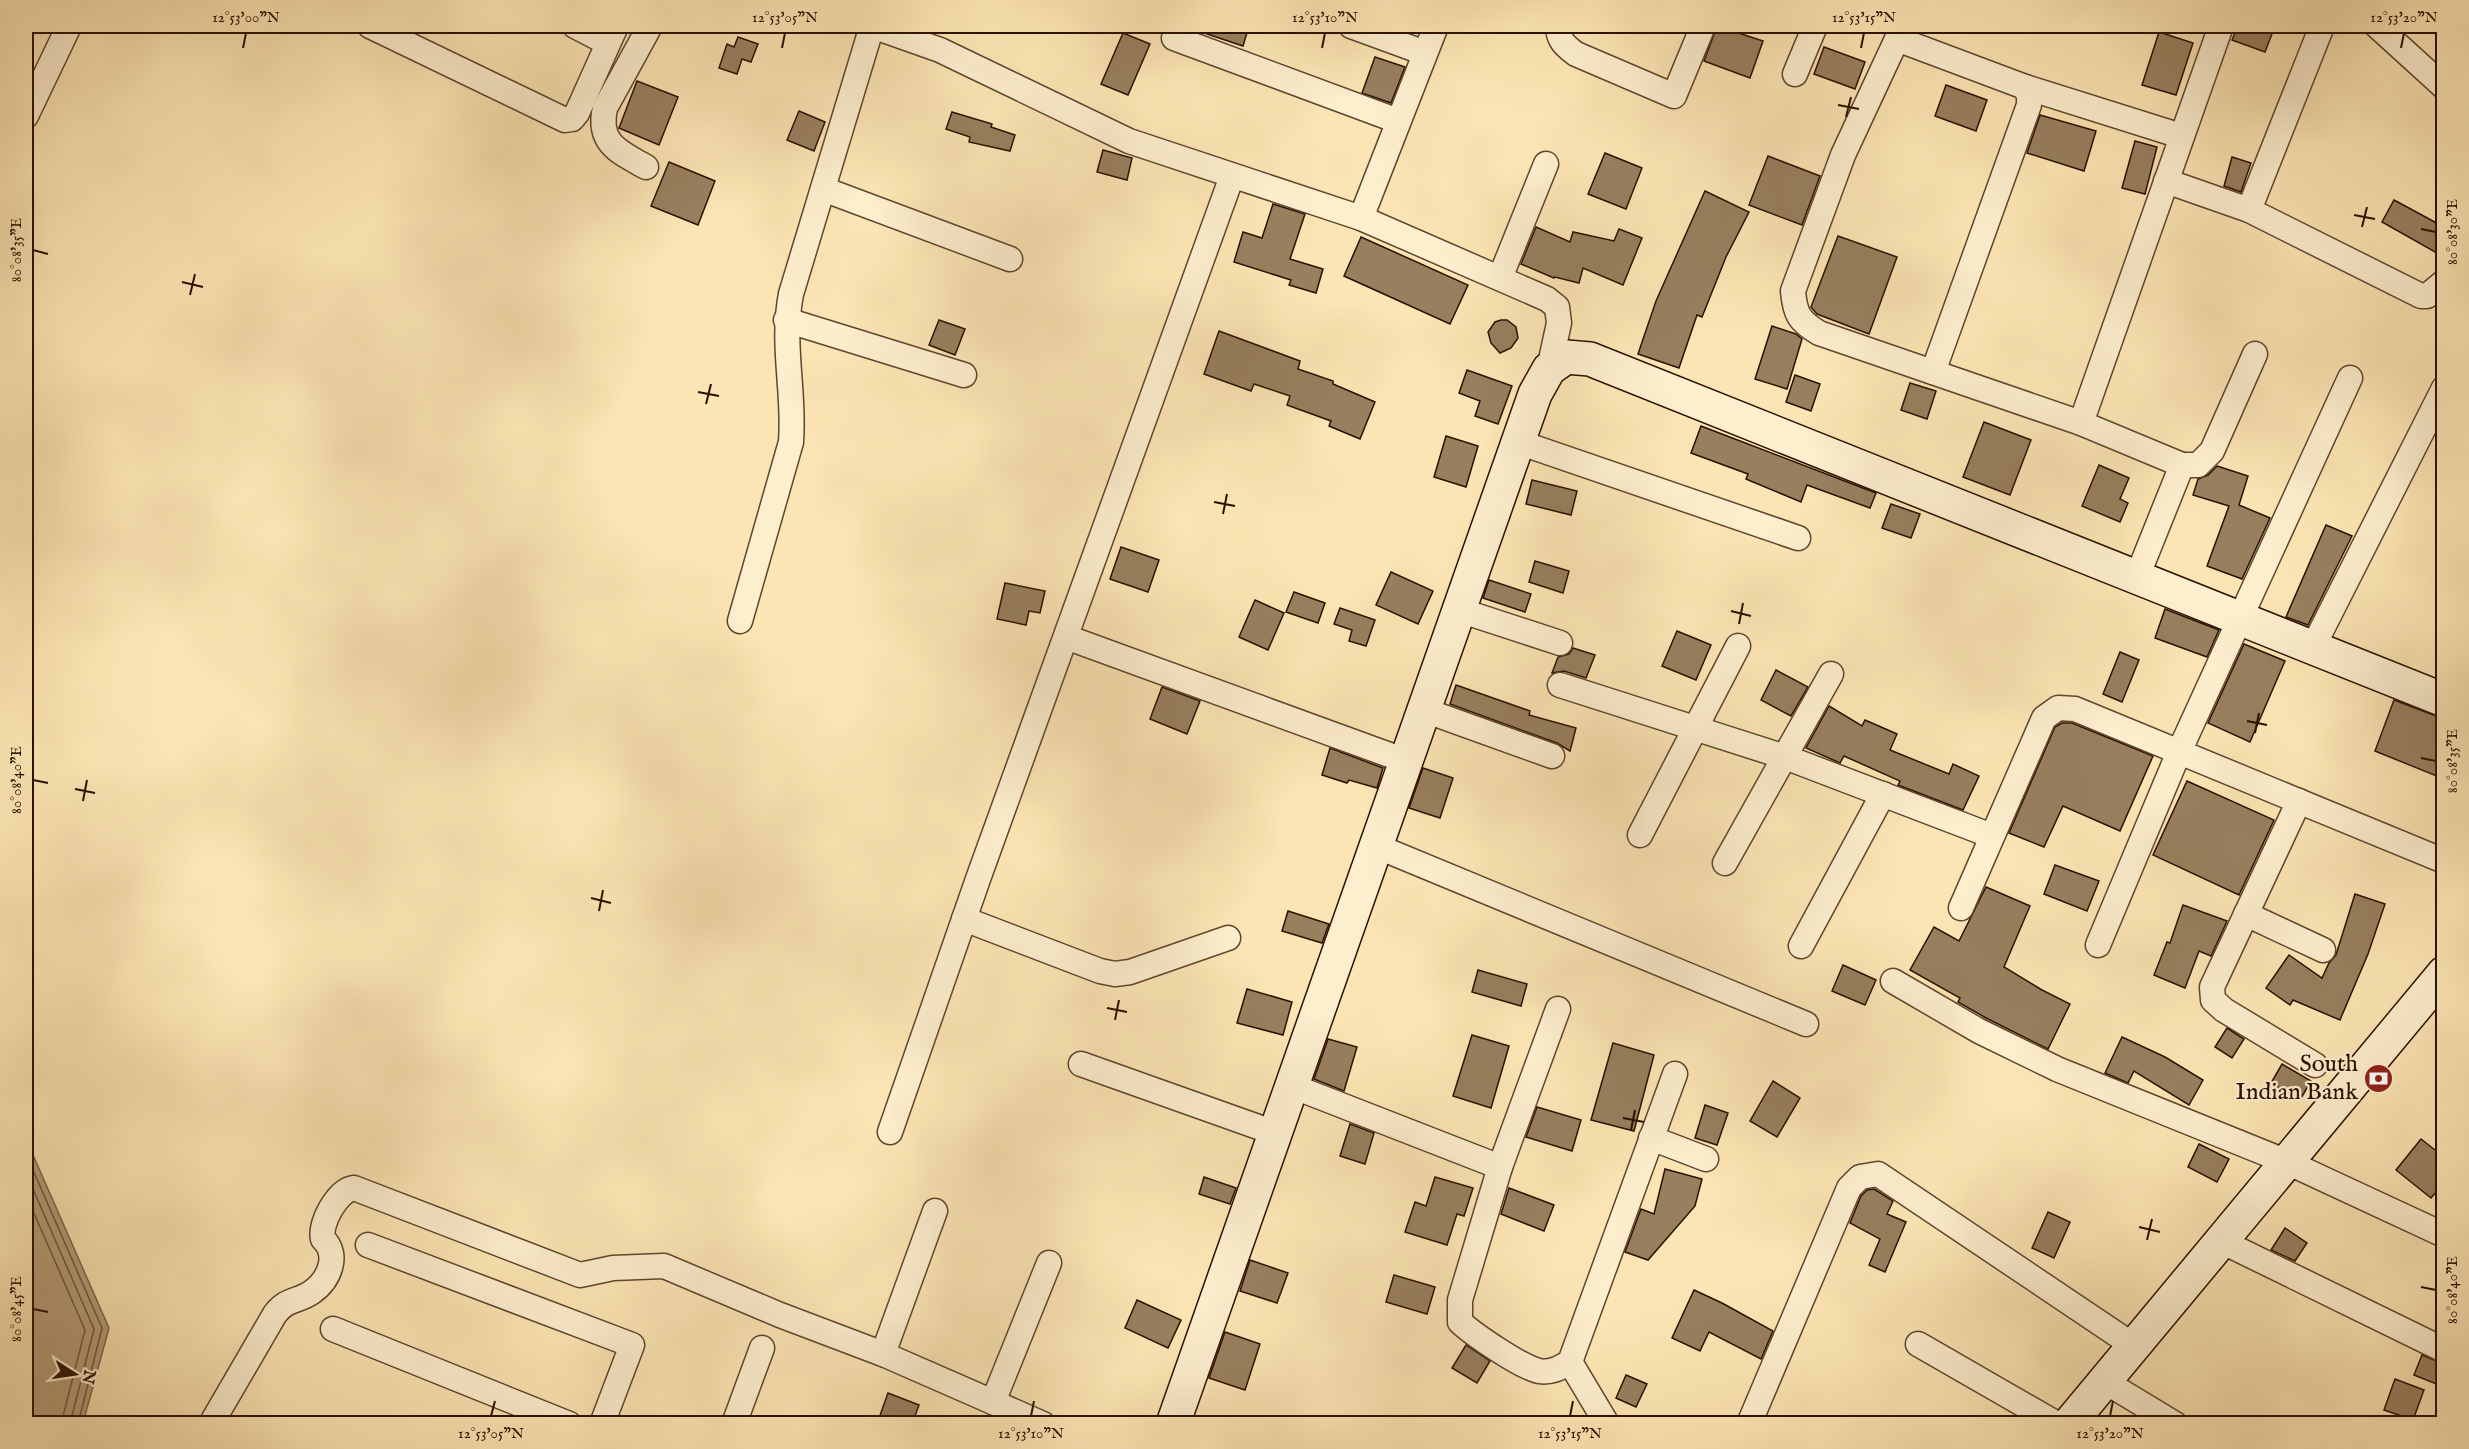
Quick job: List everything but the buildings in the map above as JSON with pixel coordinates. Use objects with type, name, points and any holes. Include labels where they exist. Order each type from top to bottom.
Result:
[{"type":"street","points":[[26,116],[69,26]]},
{"type":"street","points":[[370,26],[564,120],[572,119],[577,113],[612,34],[575,26]]},
{"type":"street","points":[[646,167],[617,151],[609,142],[602,120],[605,108],[650,26]]},
{"type":"street","points":[[740,621],[792,442],[793,417],[786,320],[791,294],[872,26],[940,51],[1129,141],[1361,219],[1547,299],[1557,307],[1559,323],[1549,369],[1535,394],[1518,442],[1275,1133],[1178,1421]]},
{"type":"street","points":[[1351,26],[1425,53]]},
{"type":"street","points":[[1361,219],[1436,26]]},
{"type":"street","points":[[1558,26],[1558,34],[1564,45],[1576,54],[1674,96],[1703,26]]},
{"type":"street","points":[[1795,74],[1815,26]]},
{"type":"street","points":[[2081,423],[2221,26]]},
{"type":"street","points":[[2249,210],[2322,26]]},
{"type":"street","points":[[2377,26],[2444,87]]},
{"type":"street","points":[[2181,136],[2025,87],[1900,32],[1843,155],[1793,291],[1794,310],[1805,325],[1819,333],[2081,423],[2182,465],[2198,465],[2212,451],[2255,354]]},
{"type":"street","points":[[1174,38],[1398,121]]},
{"type":"street","points":[[1933,372],[2029,105],[2029,96],[2025,87]]},
{"type":"street","points":[[1500,278],[1546,164]]},
{"type":"street","points":[[890,1132],[1065,637],[1232,176]]},
{"type":"street","points":[[2166,181],[2249,210],[2421,296],[2427,296],[2444,282]]},
{"type":"street","points":[[823,189],[1010,259]]},
{"type":"street","points":[[786,320],[964,375]]},
{"type":"street","points":[[1549,369],[1566,357],[1590,360],[2444,700]]},
{"type":"street","points":[[2098,945],[2179,752],[2350,378]]},
{"type":"street","points":[[2313,647],[2444,388]]},
{"type":"street","points":[[1518,442],[1798,538]]},
{"type":"street","points":[[2137,577],[2182,465]]},
{"type":"street","points":[[1459,610],[1560,643]]},
{"type":"street","points":[[1065,637],[1406,761]]},
{"type":"street","points":[[1641,835],[1738,645]]},
{"type":"street","points":[[1725,863],[1831,674]]},
{"type":"street","points":[[1560,685],[1785,757],[1992,836]]},
{"type":"street","points":[[1961,908],[2044,718],[2058,708],[2075,709],[2444,861]]},
{"type":"street","points":[[1424,710],[1552,756]]},
{"type":"street","points":[[1802,946],[1883,794]]},
{"type":"street","points":[[2300,801],[2212,987],[2213,1000],[2224,1010],[2314,1065]]},
{"type":"street","points":[[1376,846],[1806,1024]]},
{"type":"street","points":[[2246,914],[2323,950]]},
{"type":"street","points":[[964,920],[1100,971],[1115,974],[1130,972],[1228,938]]},
{"type":"street","points":[[2069,1424],[2444,974]]},
{"type":"street","points":[[1893,981],[1979,1031],[2057,1069],[2287,1162],[2442,1231]]},
{"type":"street","points":[[1558,1009],[1500,1167],[1460,1300],[1460,1322],[1471,1333],[1540,1371],[1556,1370],[1570,1362],[1675,1074]]},
{"type":"street","points":[[1081,1064],[1275,1133]]},
{"type":"street","points":[[1292,1086],[1500,1167]]},
{"type":"street","points":[[1652,1138],[1706,1159]]},
{"type":"street","points":[[1749,1424],[1849,1188],[1860,1177],[1878,1174],[2134,1346]]},
{"type":"street","points":[[210,1424],[281,1306],[312,1292],[329,1269],[333,1253],[331,1246],[323,1239],[323,1224],[345,1189],[354,1188],[579,1275],[613,1268],[664,1266],[780,1315],[883,1354],[1043,1424]]},
{"type":"street","points":[[883,1354],[935,1211]]},
{"type":"street","points":[[2221,1241],[2444,1350]]},
{"type":"street","points":[[368,1245],[632,1345],[602,1424]]},
{"type":"street","points":[[993,1402],[1049,1263]]},
{"type":"street","points":[[333,1329],[569,1424]]},
{"type":"street","points":[[1918,1344],[2058,1424]]},
{"type":"street","points":[[734,1424],[762,1348]]},
{"type":"street","points":[[1570,1362],[1607,1424]]},
{"type":"street","points":[[2104,1381],[2175,1424]]},
{"type":"water","points":[[26,1139],[109,1328],[83,1423],[26,1423]]},
{"type":"place","name":"South Indian Bank","points":[[2379,1078]]}]
